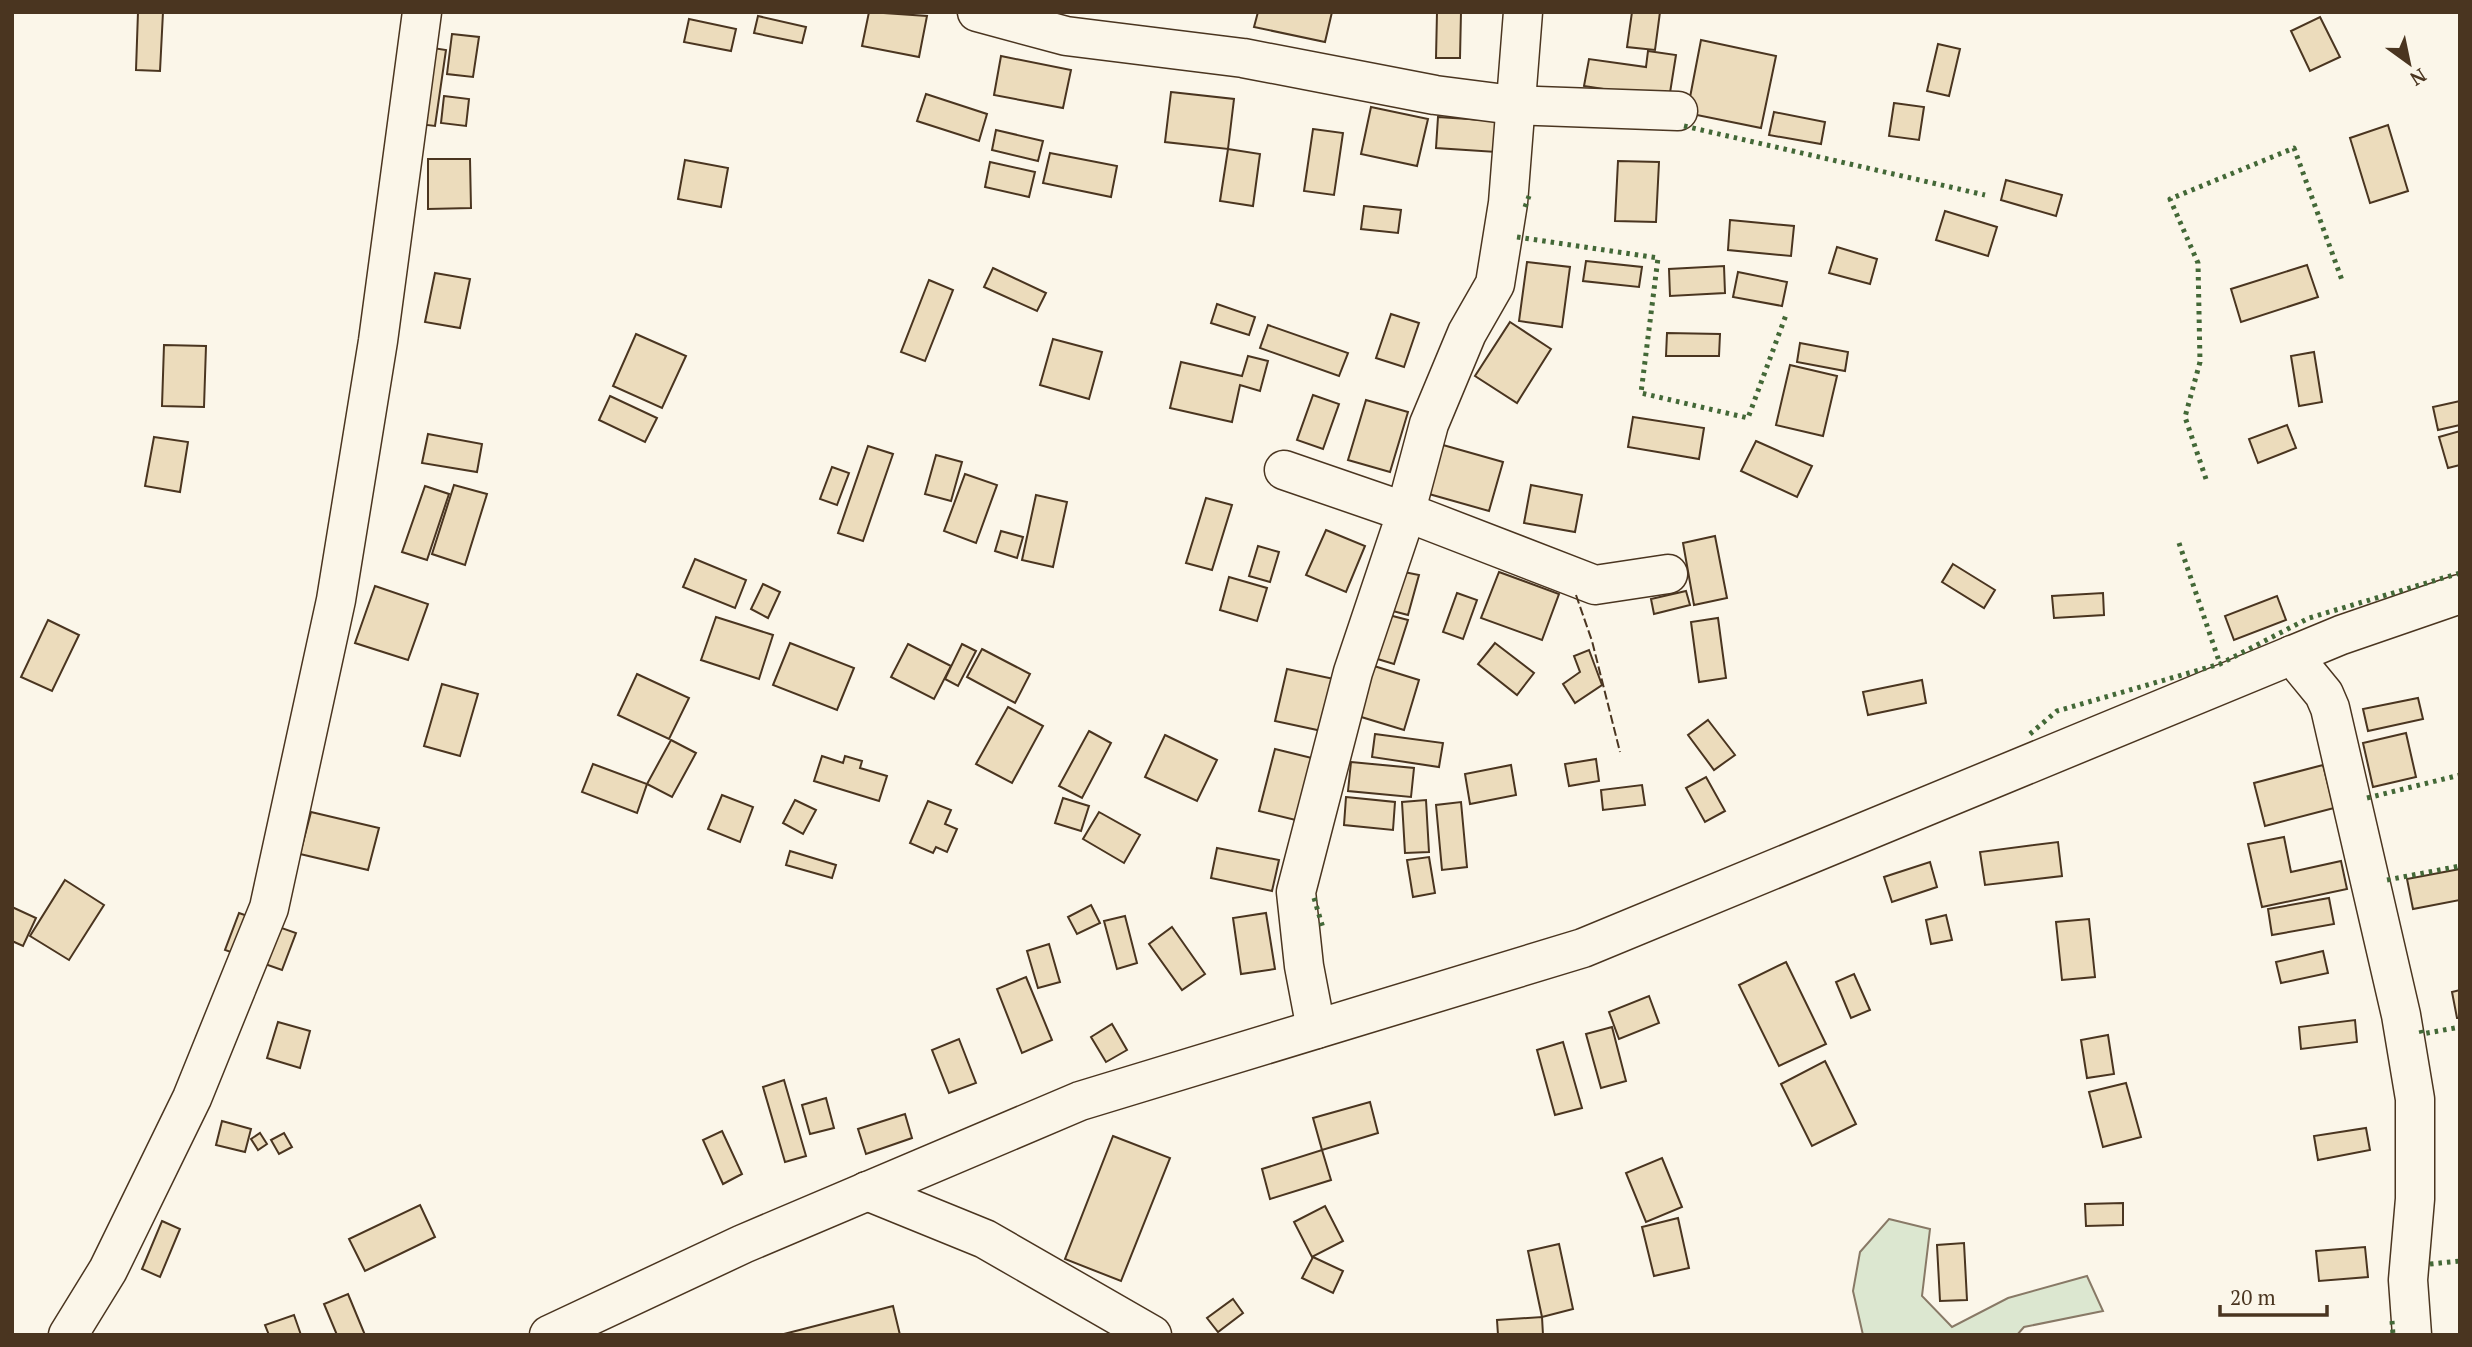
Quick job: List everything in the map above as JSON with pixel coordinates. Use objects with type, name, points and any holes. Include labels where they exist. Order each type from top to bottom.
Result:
[{"type":"street","points":[[68,1335],[108,1270],[192,1098],[269,908],[336,600],[378,341],[422,12]]},
{"type":"street","points":[[977,12],[1066,36],[1244,58],[1436,95],[1513,105],[1678,111]]},
{"type":"street","points":[[1316,1029],[1304,966],[1296,892],[1353,672],[1406,512],[1429,424],[1467,333],[1495,284],[1508,203],[1513,105],[1523,12]]},
{"type":"street","points":[[1284,470],[1406,512],[1595,585],[1668,574]]},
{"type":"street","points":[[548,1335],[743,1244],[1080,1101],[1583,948],[2292,655],[2460,594]]},
{"type":"street","points":[[2292,655],[2324,694],[2330,708],[2401,1015],[2414,1099],[2415,1199],[2408,1280],[2412,1335]]},
{"type":"street","points":[[867,1191],[985,1239],[1152,1335]]},
{"type":"green space","points":[[1889,1219],[1930,1229],[1922,1296],[1952,1327],[2008,1298],[2087,1276],[2103,1311],[2024,1327],[2017,1335],[1863,1335],[1853,1291],[1860,1252]]},
{"type":"building","points":[[138,12],[163,12],[160,71],[136,70]]},
{"type":"building","points":[[869,12],[927,16],[919,57],[862,46]]},
{"type":"building","points":[[1258,12],[1332,12],[1325,42],[1254,27]]},
{"type":"building","points":[[1437,12],[1461,12],[1460,58],[1436,58]]},
{"type":"building","points":[[1632,12],[1660,12],[1655,50],[1627,47]]},
{"type":"building","points":[[758,16],[806,27],[802,43],[754,33]]},
{"type":"building","points":[[2320,17],[2340,57],[2310,71],[2291,31]]},
{"type":"building","points":[[689,19],[736,29],[731,51],[684,42]]},
{"type":"building","points":[[452,34],[479,37],[473,77],[447,74]]},
{"type":"building","points":[[1701,40],[1776,56],[1761,128],[1687,113]]},
{"type":"building","points":[[1938,44],[1960,49],[1949,96],[1927,91]]},
{"type":"building","points":[[420,46],[446,50],[435,126],[410,123]]},
{"type":"building","points":[[1648,51],[1676,55],[1669,99],[1584,86],[1589,59],[1646,67]]},
{"type":"building","points":[[1001,56],[1071,70],[1063,108],[994,95]]},
{"type":"building","points":[[1171,92],[1234,99],[1228,149],[1165,142]]},
{"type":"building","points":[[926,94],[987,114],[979,141],[917,121]]},
{"type":"building","points":[[444,96],[469,99],[466,126],[441,123]]},
{"type":"building","points":[[1894,103],[1924,107],[1919,140],[1889,136]]},
{"type":"building","points":[[1371,107],[1428,119],[1417,166],[1361,154]]},
{"type":"building","points":[[1774,112],[1825,122],[1821,144],[1769,135]]},
{"type":"building","points":[[1438,117],[1498,121],[1496,152],[1436,148]]},
{"type":"building","points":[[2388,125],[2408,191],[2370,203],[2350,138]]},
{"type":"building","points":[[1313,129],[1343,133],[1334,195],[1304,191]]},
{"type":"building","points":[[996,130],[1043,141],[1038,161],[992,150]]},
{"type":"building","points":[[1228,149],[1260,154],[1253,206],[1220,201]]},
{"type":"building","points":[[1050,153],[1117,166],[1111,197],[1043,183]]},
{"type":"building","points":[[428,159],[470,159],[471,208],[428,209]]},
{"type":"building","points":[[685,160],[728,168],[721,207],[678,199]]},
{"type":"building","points":[[1618,161],[1659,162],[1656,222],[1615,221]]},
{"type":"building","points":[[990,162],[1035,172],[1029,197],[985,187]]},
{"type":"building","points":[[2006,180],[2062,195],[2056,216],[2001,200]]},
{"type":"building","points":[[1364,206],[1401,210],[1398,233],[1361,229]]},
{"type":"building","points":[[1945,211],[1997,227],[1988,256],[1936,240]]},
{"type":"building","points":[[1730,220],[1794,226],[1791,256],[1728,250]]},
{"type":"building","points":[[1837,247],[1877,259],[1870,284],[1829,273]]},
{"type":"building","points":[[1586,261],[1642,267],[1639,287],[1583,281]]},
{"type":"building","points":[[1527,262],[1570,267],[1562,327],[1519,321]]},
{"type":"building","points":[[2307,265],[2318,297],[2241,322],[2231,289]]},
{"type":"building","points":[[1724,266],[1725,293],[1670,296],[1669,269]]},
{"type":"building","points":[[993,268],[1046,293],[1037,311],[984,287]]},
{"type":"building","points":[[1738,272],[1787,282],[1782,306],[1733,297]]},
{"type":"building","points":[[435,273],[470,279],[460,328],[425,322]]},
{"type":"building","points":[[929,280],[953,290],[925,361],[901,352]]},
{"type":"building","points":[[1217,304],[1255,317],[1249,335],[1211,323]]},
{"type":"building","points":[[1391,314],[1419,323],[1404,367],[1376,358]]},
{"type":"building","points":[[1510,322],[1551,349],[1517,403],[1475,376]]},
{"type":"building","points":[[1268,325],[1348,353],[1339,376],[1260,348]]},
{"type":"building","points":[[1667,333],[1720,334],[1719,356],[1666,356]]},
{"type":"building","points":[[636,334],[686,356],[662,408],[613,386]]},
{"type":"building","points":[[1053,339],[1102,352],[1089,399],[1040,385]]},
{"type":"building","points":[[1800,343],[1848,352],[1845,371],[1797,362]]},
{"type":"building","points":[[164,345],[206,346],[204,407],[162,406]]},
{"type":"building","points":[[2314,352],[2322,402],[2299,406],[2291,356]]},
{"type":"building","points":[[1248,356],[1268,361],[1260,391],[1240,385],[1232,422],[1170,408],[1181,362],[1242,376]]},
{"type":"building","points":[[1790,365],[1837,376],[1823,436],[1776,425]]},
{"type":"building","points":[[1313,395],[1339,404],[1323,449],[1297,440]]},
{"type":"building","points":[[610,396],[657,418],[645,442],[599,420]]},
{"type":"building","points":[[1366,400],[1408,412],[1390,472],[1348,460]]},
{"type":"building","points":[[2460,401],[2460,425],[2438,430],[2433,407]]},
{"type":"building","points":[[1633,417],[1704,428],[1699,459],[1628,447]]},
{"type":"building","points":[[2287,425],[2296,448],[2258,463],[2249,439]]},
{"type":"building","points":[[2460,431],[2460,465],[2448,468],[2439,437]]},
{"type":"building","points":[[428,434],[482,444],[477,472],[422,463]]},
{"type":"building","points":[[154,437],[188,442],[180,492],[145,486]]},
{"type":"building","points":[[1756,441],[1812,466],[1797,497],[1741,471]]},
{"type":"building","points":[[1443,445],[1503,462],[1489,511],[1429,494]]},
{"type":"building","points":[[868,446],[893,454],[863,541],[838,533]]},
{"type":"building","points":[[936,455],[962,462],[951,501],[925,494]]},
{"type":"building","points":[[832,467],[849,473],[837,505],[820,499]]},
{"type":"building","points":[[965,474],[997,485],[976,543],[944,531]]},
{"type":"building","points":[[454,485],[487,494],[465,565],[432,554]]},
{"type":"building","points":[[1531,485],[1582,495],[1575,532],[1524,523]]},
{"type":"building","points":[[425,486],[449,494],[427,560],[402,552]]},
{"type":"building","points":[[1036,495],[1067,502],[1053,567],[1022,560]]},
{"type":"building","points":[[1206,498],[1232,505],[1212,570],[1186,563]]},
{"type":"building","points":[[1326,530],[1365,546],[1346,592],[1306,575]]},
{"type":"building","points":[[1001,531],[1023,537],[1017,558],[995,551]]},
{"type":"building","points":[[1715,536],[1727,598],[1694,605],[1683,543]]},
{"type":"building","points":[[1258,546],[1279,552],[1270,582],[1249,576]]},
{"type":"building","points":[[695,559],[746,580],[735,608],[683,587]]},
{"type":"building","points":[[1953,564],[1995,590],[1984,608],[1942,582]]},
{"type":"building","points":[[1399,571],[1419,575],[1408,615],[1389,610]]},
{"type":"building","points":[[1499,572],[1559,594],[1542,640],[1481,618]]},
{"type":"building","points":[[1229,577],[1267,588],[1257,621],[1220,610]]},
{"type":"building","points":[[763,584],[780,592],[768,618],[751,609]]},
{"type":"building","points":[[375,586],[428,604],[408,660],[355,643]]},
{"type":"building","points":[[1686,591],[1690,605],[1654,614],[1651,599]]},
{"type":"building","points":[[1457,593],[1477,600],[1463,639],[1443,632]]},
{"type":"building","points":[[2103,593],[2104,615],[2054,618],[2052,596]]},
{"type":"building","points":[[2277,596],[2286,620],[2234,640],[2225,616]]},
{"type":"building","points":[[1385,614],[1408,620],[1394,664],[1371,657]]},
{"type":"building","points":[[716,617],[773,635],[759,679],[701,660]]},
{"type":"building","points":[[1718,618],[1726,678],[1699,682],[1691,622]]},
{"type":"building","points":[[48,620],[79,635],[52,691],[21,677]]},
{"type":"building","points":[[790,643],[854,668],[837,710],[773,685]]},
{"type":"building","points":[[1495,643],[1534,673],[1517,695],[1478,664]]},
{"type":"building","points":[[908,644],[951,666],[934,699],[891,677]]},
{"type":"building","points":[[962,644],[976,651],[958,686],[945,679]]},
{"type":"building","points":[[982,649],[1030,674],[1015,703],[967,677]]},
{"type":"building","points":[[1589,650],[1602,685],[1575,703],[1563,684],[1580,672],[1574,656]]},
{"type":"building","points":[[1374,666],[1419,680],[1404,730],[1358,716]]},
{"type":"building","points":[[1287,669],[1334,679],[1322,731],[1275,721]]},
{"type":"building","points":[[637,674],[689,698],[669,739],[618,715]]},
{"type":"building","points":[[1922,680],[1926,703],[1868,715],[1863,692]]},
{"type":"building","points":[[442,684],[478,694],[460,756],[424,746]]},
{"type":"building","points":[[2418,698],[2423,719],[2368,731],[2363,709]]},
{"type":"building","points":[[1008,707],[1043,726],[1012,783],[976,764]]},
{"type":"building","points":[[1708,720],[1735,755],[1714,770],[1688,735]]},
{"type":"building","points":[[1089,731],[1111,743],[1082,798],[1059,786]]},
{"type":"building","points":[[2406,733],[2416,777],[2373,787],[2363,743]]},
{"type":"building","points":[[1375,734],[1443,743],[1439,767],[1372,757]]},
{"type":"building","points":[[1165,735],[1217,760],[1197,801],[1145,777]]},
{"type":"building","points":[[671,740],[696,753],[672,797],[647,784]]},
{"type":"building","points":[[1275,749],[1320,760],[1304,822],[1259,811]]},
{"type":"building","points":[[822,756],[843,763],[845,756],[862,761],[860,768],[887,776],[879,801],[814,781]]},
{"type":"building","points":[[1596,759],[1599,781],[1569,786],[1565,764]]},
{"type":"building","points":[[1351,762],[1414,768],[1411,797],[1348,791]]},
{"type":"building","points":[[593,764],[647,784],[637,813],[582,792]]},
{"type":"building","points":[[1511,765],[1516,795],[1470,804],[1465,774]]},
{"type":"building","points":[[2323,765],[2334,808],[2265,826],[2254,783]]},
{"type":"building","points":[[1706,777],[1725,811],[1705,822],[1686,788]]},
{"type":"building","points":[[1642,785],[1645,805],[1603,810],[1601,790]]},
{"type":"building","points":[[722,795],[753,807],[740,842],[708,829]]},
{"type":"building","points":[[1346,797],[1395,802],[1393,830],[1344,825]]},
{"type":"building","points":[[1063,798],[1089,806],[1081,831],[1055,823]]},
{"type":"building","points":[[795,800],[816,810],[803,834],[783,823]]},
{"type":"building","points":[[1426,800],[1429,852],[1405,853],[1402,802]]},
{"type":"building","points":[[928,801],[951,810],[945,824],[957,829],[947,852],[936,847],[933,853],[910,843]]},
{"type":"building","points":[[1461,802],[1467,867],[1442,870],[1436,805]]},
{"type":"building","points":[[311,812],[379,828],[368,870],[300,854]]},
{"type":"building","points":[[1099,812],[1140,835],[1124,863],[1083,839]]},
{"type":"building","points":[[2284,837],[2291,872],[2341,861],[2347,889],[2262,907],[2248,844]]},
{"type":"building","points":[[2058,842],[2062,876],[1985,885],[1980,852]]},
{"type":"building","points":[[1217,848],[1279,860],[1272,891],[1211,878]]},
{"type":"building","points":[[790,851],[836,865],[832,878],[786,865]]},
{"type":"building","points":[[1429,857],[1435,893],[1413,897],[1407,860]]},
{"type":"building","points":[[1930,862],[1937,887],[1892,902],[1884,877]]},
{"type":"building","points":[[2460,869],[2460,900],[2413,909],[2407,879]]},
{"type":"building","points":[[65,880],[104,905],[69,960],[30,936]]},
{"type":"building","points":[[2329,898],[2334,924],[2272,935],[2268,909]]},
{"type":"building","points":[[1091,905],[1100,923],[1077,934],[1068,917]]},
{"type":"building","points":[[12,907],[36,918],[23,946],[12,941]]},
{"type":"building","points":[[239,913],[296,933],[282,970],[225,950]]},
{"type":"building","points":[[1266,913],[1275,969],[1241,974],[1233,918]]},
{"type":"building","points":[[1946,915],[1952,940],[1931,944],[1926,920]]},
{"type":"building","points":[[1125,916],[1137,963],[1117,969],[1104,921]]},
{"type":"building","points":[[2089,919],[2095,977],[2062,980],[2056,922]]},
{"type":"building","points":[[1172,927],[1205,974],[1182,990],[1149,944]]},
{"type":"building","points":[[1049,944],[1060,982],[1038,988],[1027,951]]},
{"type":"building","points":[[2323,951],[2328,973],[2281,983],[2276,962]]},
{"type":"building","points":[[1786,962],[1826,1044],[1779,1066],[1739,985]]},
{"type":"building","points":[[1854,974],[1870,1010],[1851,1018],[1836,982]]},
{"type":"building","points":[[1026,977],[1052,1040],[1022,1053],[997,989]]},
{"type":"building","points":[[2460,990],[2460,1018],[2457,1018],[2452,992]]},
{"type":"building","points":[[1649,996],[1659,1023],[1619,1039],[1609,1012]]},
{"type":"building","points":[[2355,1020],[2357,1042],[2301,1049],[2299,1027]]},
{"type":"building","points":[[278,1022],[310,1031],[300,1068],[267,1058]]},
{"type":"building","points":[[1112,1024],[1127,1050],[1106,1062],[1091,1037]]},
{"type":"building","points":[[1612,1027],[1626,1081],[1601,1088],[1586,1034]]},
{"type":"building","points":[[2108,1035],[2114,1074],[2087,1078],[2081,1040]]},
{"type":"building","points":[[959,1039],[976,1083],[949,1093],[932,1050]]},
{"type":"building","points":[[1563,1042],[1582,1108],[1555,1115],[1537,1050]]},
{"type":"building","points":[[1825,1061],[1856,1124],[1812,1146],[1781,1084]]},
{"type":"building","points":[[784,1080],[806,1156],[785,1162],[763,1087]]},
{"type":"building","points":[[2126,1083],[2141,1137],[2103,1147],[2089,1092]]},
{"type":"building","points":[[826,1098],[834,1128],[810,1134],[802,1105]]},
{"type":"building","points":[[1370,1102],[1378,1133],[1322,1150],[1313,1118]]},
{"type":"building","points":[[905,1114],[912,1138],[866,1154],[858,1129]]},
{"type":"building","points":[[222,1121],[251,1129],[245,1152],[216,1145]]},
{"type":"building","points":[[2366,1128],[2370,1150],[2318,1160],[2314,1136]]},
{"type":"building","points":[[722,1131],[742,1174],[723,1184],[703,1140]]},
{"type":"building","points":[[260,1133],[267,1144],[258,1150],[251,1139]]},
{"type":"building","points":[[284,1133],[292,1147],[279,1154],[271,1140]]},
{"type":"building","points":[[1113,1136],[1170,1158],[1121,1281],[1065,1259]]},
{"type":"building","points":[[1322,1150],[1331,1180],[1270,1199],[1262,1169]]},
{"type":"building","points":[[1662,1158],[1682,1207],[1646,1222],[1626,1173]]},
{"type":"building","points":[[2123,1203],[2123,1225],[2086,1226],[2085,1204]]},
{"type":"building","points":[[420,1205],[435,1237],[365,1271],[349,1239]]},
{"type":"building","points":[[1325,1206],[1343,1241],[1312,1257],[1294,1222]]},
{"type":"building","points":[[1678,1218],[1689,1268],[1654,1276],[1642,1227]]},
{"type":"building","points":[[162,1221],[180,1229],[160,1277],[142,1269]]},
{"type":"building","points":[[1964,1243],[1967,1300],[1940,1301],[1937,1245]]},
{"type":"building","points":[[1559,1244],[1573,1309],[1542,1317],[1528,1251]]},
{"type":"building","points":[[2365,1247],[2368,1277],[2319,1281],[2316,1251]]},
{"type":"building","points":[[1313,1257],[1343,1271],[1333,1293],[1302,1278]]},
{"type":"building","points":[[348,1294],[365,1335],[337,1335],[324,1304]]},
{"type":"building","points":[[1233,1299],[1243,1313],[1218,1332],[1207,1318]]},
{"type":"building","points":[[893,1306],[900,1335],[780,1335]]},
{"type":"building","points":[[294,1315],[301,1335],[269,1335],[265,1325]]},
{"type":"building","points":[[1542,1317],[1543,1335],[1498,1335],[1497,1320]]},
{"type":"hedge","points":[[1684,126],[1985,195]]},
{"type":"hedge","points":[[2206,479],[2185,417],[2200,362],[2198,263],[2170,199],[2294,148],[2343,283]]},
{"type":"hedge","points":[[1525,207],[1529,196]]},
{"type":"hedge","points":[[1517,237],[1658,258],[1641,393],[1748,418],[1786,315]]},
{"type":"hedge","points":[[2179,543],[2220,664]]},
{"type":"hedge","points":[[2030,734],[2057,711],[2220,664],[2309,618],[2460,573]]},
{"type":"hedge","points":[[2367,798],[2460,775]]},
{"type":"hedge","points":[[2387,880],[2460,866]]},
{"type":"hedge","points":[[1314,898],[1323,928]]},
{"type":"hedge","points":[[2421,1030],[2422,1034],[2460,1027]]},
{"type":"hedge","points":[[2430,1264],[2460,1261]]},
{"type":"hedge","points":[[2392,1321],[2393,1335]]},
{"type":"fence","points":[[1576,595],[1592,641],[1620,752]]}]
